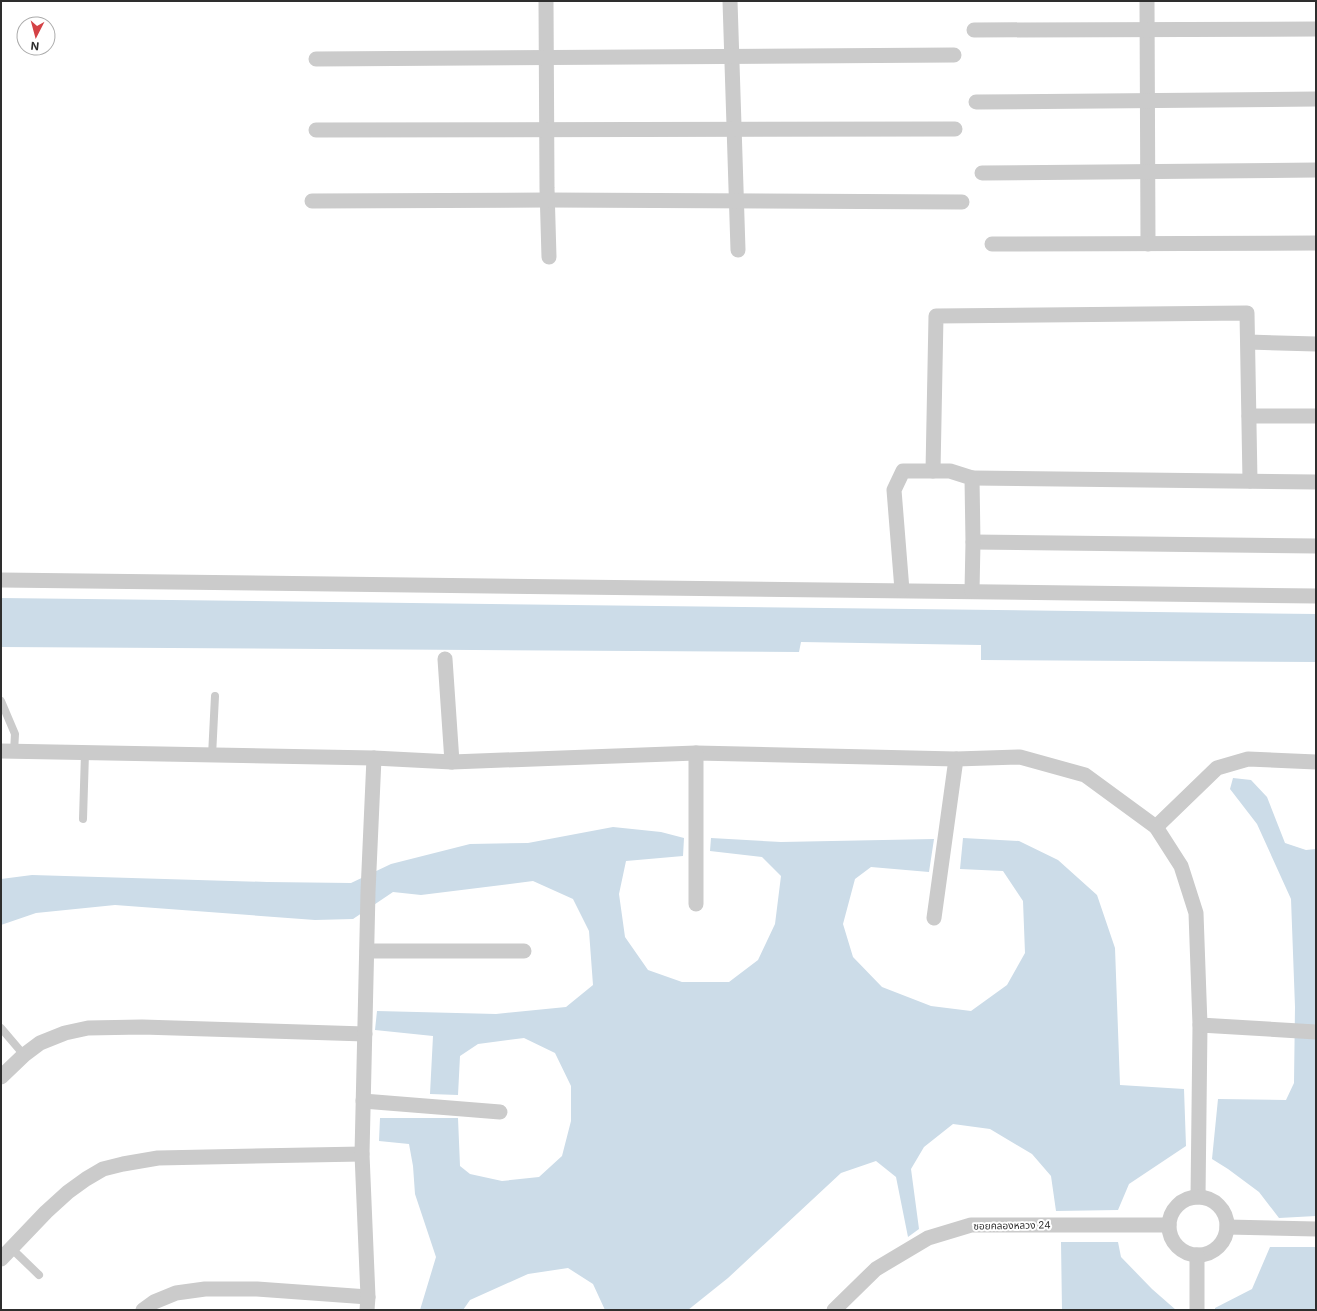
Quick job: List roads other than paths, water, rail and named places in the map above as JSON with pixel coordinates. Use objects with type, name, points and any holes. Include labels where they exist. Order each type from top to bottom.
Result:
[{"type":"street","points":[[546,1],[547,200],[549,257]]},
{"type":"street","points":[[730,1],[738,250]]},
{"type":"street","points":[[1147,1],[1148,244]]},
{"type":"street","points":[[974,30],[1316,29]]},
{"type":"street","points":[[316,60],[954,55]]},
{"type":"street","points":[[976,102],[1316,99]]},
{"type":"street","points":[[316,130],[734,128],[955,129]]},
{"type":"street","points":[[982,173],[1316,170]]},
{"type":"street","points":[[312,201],[547,200],[962,202]]},
{"type":"street","points":[[992,244],[1316,243]]},
{"type":"street","points":[[933,471],[936,316],[1247,313],[1250,481]]},
{"type":"street","points":[[1248,342],[1316,344]]},
{"type":"street","points":[[1249,416],[1316,416]]},
{"type":"street","points":[[902,590],[894,490],[903,471],[950,471],[972,478],[1316,482]]},
{"type":"street","points":[[972,478],[972,591]]},
{"type":"street","points":[[973,542],[1316,546]]},
{"type":"street","points":[[1,580],[1316,596]]},
{"type":"street","points":[[445,659],[452,762]]},
{"type":"street","points":[[8,752],[374,758],[452,762],[696,753],[956,759],[1020,757],[1085,775],[1156,828],[1181,866],[1196,913],[1200,1025],[1198,1197]]},
{"type":"street","points":[[696,753],[696,904]]},
{"type":"street","points":[[143,1310],[154,1302],[176,1293],[205,1289],[257,1289],[367,1304],[362,1154],[367,922],[374,758]]},
{"type":"street","points":[[934,918],[956,759]]},
{"type":"street","points":[[1156,828],[1218,768],[1248,759],[1316,762]]},
{"type":"street","points":[[367,951],[524,951]]},
{"type":"street","points":[[1200,1025],[1316,1032]]},
{"type":"street","points":[[1,1077],[24,1055],[40,1044],[65,1034],[88,1028],[142,1027],[365,1034]]},
{"type":"street","points":[[363,1101],[500,1112]]},
{"type":"street","points":[[6,1254],[46,1212],[68,1192],[103,1169],[158,1158],[362,1154]]},
{"type":"street","points":[[1198,1197],[1207,1198],[1216,1203],[1224,1214],[1228,1227],[1226,1236],[1215,1250],[1206,1254],[1197,1255],[1188,1254],[1180,1249],[1174,1243],[1168,1226],[1170,1216],[1174,1208],[1189,1198],[1198,1197]]},
{"type":"street","name":"ซอยคลองหลวง 24","points":[[834,1310],[876,1269],[928,1238],[971,1225],[1168,1226]]},
{"type":"street","points":[[1228,1227],[1316,1229]]},
{"type":"street","points":[[1197,1255],[1197,1310]]},
{"type":"lane","points":[[212,756],[215,696]]},
{"type":"lane","points":[[1,701],[15,734],[8,752]]},
{"type":"lane","points":[[83,820],[85,754]]},
{"type":"lane","points":[[1,1028],[24,1055]]},
{"type":"lane","points":[[6,1254],[39,1275]]},
{"type":"water","points":[[1,598],[1316,614],[1316,662],[981,660],[981,645],[801,642],[799,652],[1,647]]},
{"type":"water","points":[[1233,778],[1251,780],[1267,797],[1285,843],[1306,850],[1316,849],[1316,1216],[1279,1218],[1259,1192],[1212,1159],[1218,1099],[1286,1100],[1294,1083],[1295,1007],[1291,899],[1257,824],[1230,789]]},
{"type":"water","points":[[613,827],[661,832],[684,838],[683,856],[626,861],[619,894],[625,937],[648,970],[682,982],[729,982],[758,960],[775,924],[781,876],[762,857],[710,851],[711,838],[781,842],[934,839],[929,872],[871,867],[855,879],[843,924],[853,957],[882,987],[931,1006],[971,1011],[1007,985],[1025,953],[1023,901],[1003,871],[960,869],[963,838],[1019,841],[1058,860],[1097,895],[1115,948],[1120,1085],[1184,1089],[1186,1146],[1129,1184],[1118,1210],[1056,1211],[1051,1176],[1032,1154],[990,1129],[953,1124],[924,1147],[911,1169],[919,1229],[908,1237],[896,1177],[876,1161],[841,1173],[728,1278],[688,1310],[605,1310],[593,1284],[568,1268],[528,1274],[470,1300],[463,1310],[420,1310],[436,1257],[415,1194],[413,1166],[409,1144],[379,1141],[380,1118],[458,1118],[460,1166],[470,1174],[502,1181],[539,1177],[562,1156],[571,1121],[571,1086],[555,1053],[524,1038],[478,1044],[460,1056],[458,1095],[430,1094],[433,1036],[375,1030],[377,1011],[496,1014],[566,1007],[593,985],[589,931],[573,899],[533,881],[421,895],[393,892],[353,919],[315,920],[115,905],[36,913],[1,925],[1,879],[32,875],[351,883],[391,864],[470,844],[528,843]]},
{"type":"water","points":[[1061,1242],[1118,1242],[1121,1257],[1152,1289],[1176,1310],[1062,1310]]},
{"type":"water","points":[[1270,1247],[1316,1247],[1316,1310],[1215,1310],[1215,1308],[1252,1289]]}]
